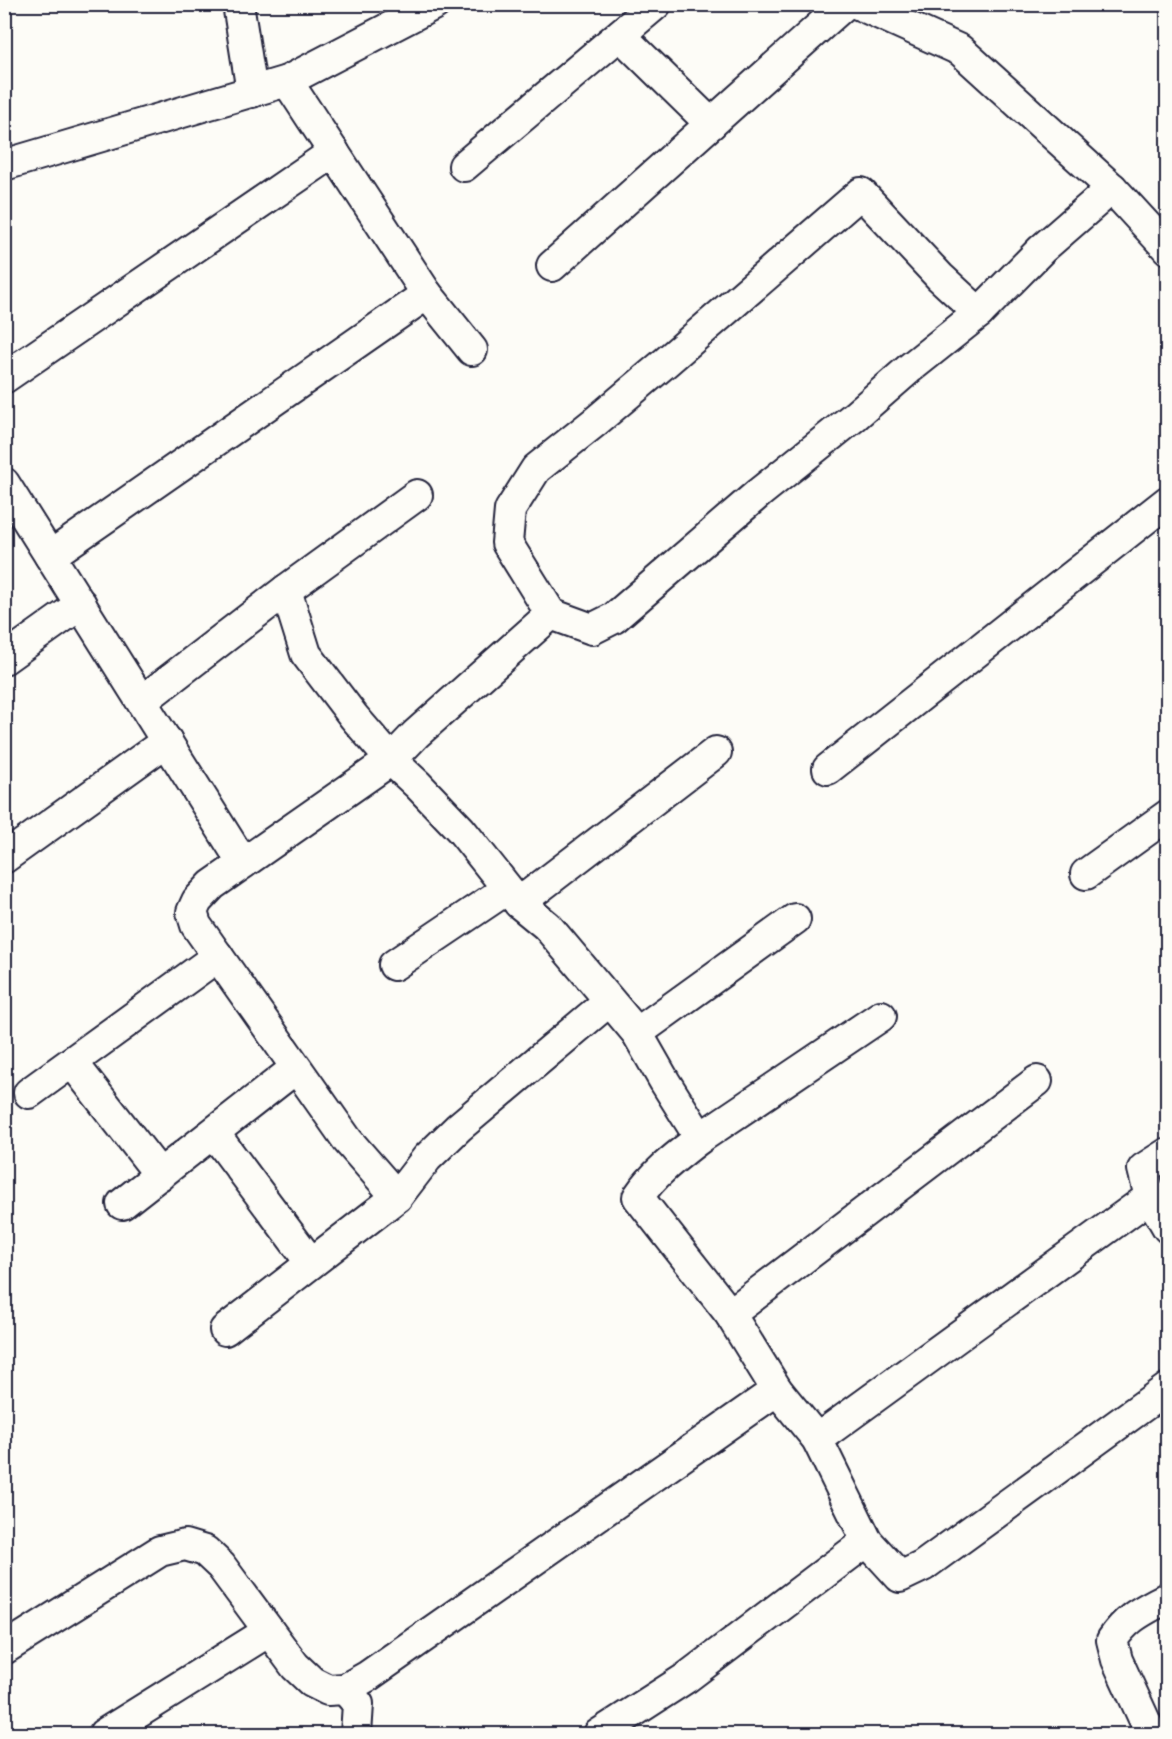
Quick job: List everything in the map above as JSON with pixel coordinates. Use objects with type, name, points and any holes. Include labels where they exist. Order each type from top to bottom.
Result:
[{"type":"street","points":[[238,4],[252,92]]},
{"type":"street","points":[[4,165],[287,81],[435,4]]},
{"type":"street","points":[[464,166],[656,4]]},
{"type":"street","points":[[552,266],[845,4]]},
{"type":"street","points":[[858,4],[960,50],[1112,188],[1167,249]]},
{"type":"street","points":[[620,35],[711,124]]},
{"type":"street","points":[[287,81],[427,294],[472,350]]},
{"type":"street","points":[[4,378],[334,153]]},
{"type":"street","points":[[979,313],[940,277],[861,193],[648,378],[536,469],[510,510],[507,543],[551,614],[592,629],[614,618],[759,493],[979,313],[1042,249],[1112,188]]},
{"type":"street","points":[[50,556],[427,294]]},
{"type":"street","points":[[4,483],[243,863]]},
{"type":"street","points":[[141,701],[417,495]]},
{"type":"street","points":[[828,769],[1167,501]]},
{"type":"street","points":[[286,591],[306,654],[354,717],[391,760],[461,830],[513,896],[548,926],[637,1034],[700,1138]]},
{"type":"street","points":[[4,659],[81,604]]},
{"type":"street","points":[[397,1197],[348,1141],[196,926],[192,912],[197,901],[213,885],[391,760],[416,734],[551,614]]},
{"type":"street","points":[[4,858],[167,741]]},
{"type":"street","points":[[394,965],[513,896],[716,752]]},
{"type":"street","points":[[1086,874],[1167,815]]},
{"type":"street","points":[[637,1034],[795,919]]},
{"type":"street","points":[[29,1093],[218,956]]},
{"type":"street","points":[[225,1330],[397,1197],[426,1158],[459,1127],[609,1001]]},
{"type":"street","points":[[881,1016],[700,1138],[672,1160],[646,1185],[638,1197],[730,1314],[777,1390],[817,1438],[867,1540],[900,1577],[922,1566],[1167,1388]]},
{"type":"street","points":[[72,1062],[160,1175]]},
{"type":"street","points":[[122,1204],[296,1068]]},
{"type":"street","points":[[730,1314],[1036,1081]]},
{"type":"street","points":[[214,1133],[311,1263]]},
{"type":"street","points":[[1167,1153],[1143,1169],[1150,1197],[1167,1228]]},
{"type":"street","points":[[817,1438],[1150,1197]]},
{"type":"street","points":[[4,1649],[160,1551],[185,1545],[205,1551],[221,1566],[295,1666],[312,1682],[327,1690],[345,1689],[368,1676],[777,1390]]},
{"type":"street","points":[[599,1734],[686,1678],[867,1540]]},
{"type":"street","points":[[1151,1734],[1117,1660],[1112,1640],[1132,1617],[1167,1598]]},
{"type":"street","points":[[104,1734],[269,1631]]},
{"type":"street","points":[[345,1689],[358,1704],[356,1734]]}]
